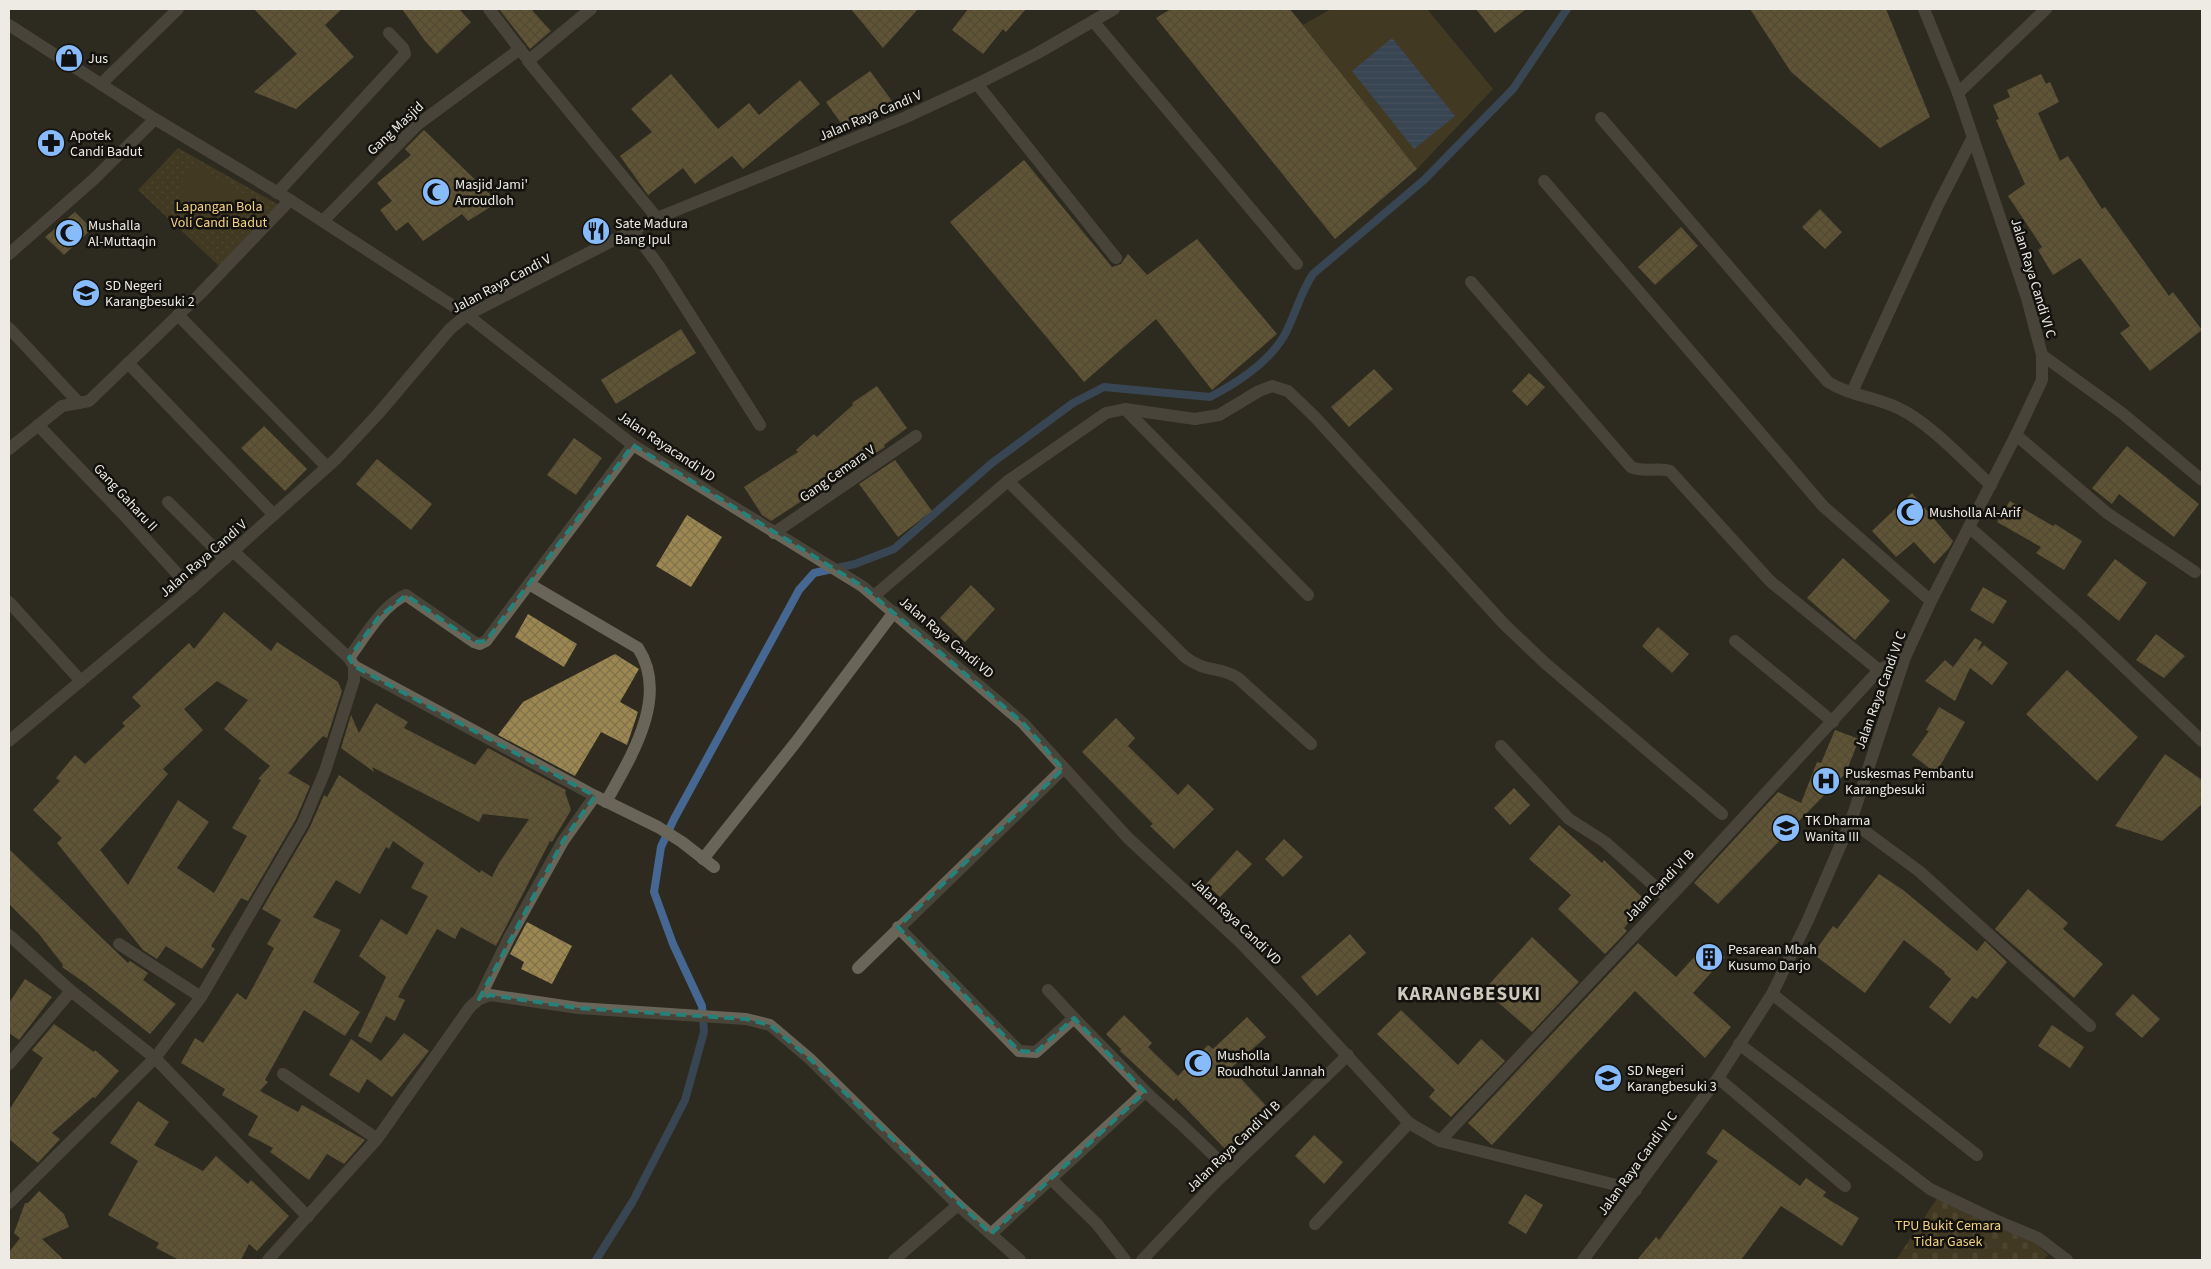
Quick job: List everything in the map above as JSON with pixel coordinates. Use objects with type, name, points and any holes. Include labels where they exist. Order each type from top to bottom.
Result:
[{"type":"street","points":[[100,84],[178,9]]},
{"type":"street","points":[[489,9],[528,60],[657,218]]},
{"type":"street","points":[[528,60],[591,9]]},
{"type":"street","name":"Jalan Raya Candi V","points":[[9,741],[191,589],[327,467],[378,414],[450,329],[466,315],[657,218],[904,118],[977,84],[1036,54],[1114,9]]},
{"type":"street","name":"Jalan Raya Candi VI C","points":[[1584,1260],[1718,1078],[1772,994],[1808,920],[1851,821],[1905,657],[1931,601],[1991,485],[2042,380],[2042,355],[2027,298],[1958,93],[1924,9]]},
{"type":"street","points":[[1958,93],[2046,9]]},
{"type":"street","points":[[1093,21],[1297,264]]},
{"type":"street","name":"Jalan Rayacandi VD","points":[[9,25],[155,120],[290,200],[466,315],[633,445],[862,586]]},
{"type":"street","points":[[277,193],[405,54],[403,48],[389,34]]},
{"type":"street","name":"Gang Masjid","points":[[323,221],[417,125],[520,49]]},
{"type":"street","points":[[977,84],[1116,258]]},
{"type":"street","points":[[1601,118],[1828,382],[1840,389],[1886,402],[1903,410],[1933,433],[1991,485]]},
{"type":"street","points":[[9,254],[94,179],[155,120]]},
{"type":"street","points":[[1852,392],[1938,205],[1973,137]]},
{"type":"street","points":[[1544,181],[1823,506],[1931,601]]},
{"type":"street","points":[[9,449],[62,406],[89,401],[178,315],[290,200]]},
{"type":"street","points":[[633,231],[659,266],[760,424]]},
{"type":"street","points":[[1471,282],[1631,467],[1639,471],[1663,469],[1670,471],[1770,581],[1879,670]]},
{"type":"street","points":[[178,315],[327,467]]},
{"type":"street","points":[[9,328],[79,403]]},
{"type":"street","points":[[2042,355],[2122,413],[2202,480]]},
{"type":"street","points":[[128,363],[274,515]]},
{"type":"street","points":[[874,596],[1008,481],[1106,414],[1125,409],[1195,419],[1219,415],[1259,391],[1272,386],[1288,391],[1315,417],[1504,624],[1531,650],[1722,814]]},
{"type":"street","points":[[1125,409],[1308,595]]},
{"type":"street","name":"Gang Gaharu II","points":[[38,425],[191,589]]},
{"type":"street","points":[[2016,435],[2107,513],[2194,572]]},
{"type":"street","name":"Gang Cemara V","points":[[774,533],[916,436]]},
{"type":"street","points":[[9,1203],[155,1058],[201,997],[304,823],[339,729],[354,680],[351,662],[378,618],[400,597],[406,594],[474,642],[480,644],[486,641],[633,445]]},
{"type":"street","points":[[1008,481],[1185,658],[1205,670],[1227,672],[1238,678],[1311,744]]},
{"type":"street","points":[[168,502],[351,662],[594,796],[658,827],[682,842],[714,867]]},
{"type":"street","points":[[1969,527],[2079,624],[2202,741]]},
{"type":"street","points":[[529,584],[638,648],[646,661],[649,675],[649,702],[645,724],[631,756],[606,802]]},
{"type":"street","name":"Jalan Raya Candi VD","points":[[862,586],[1023,723],[1128,838],[1239,941],[1348,1055],[1408,1123],[1440,1141],[1636,1190]]},
{"type":"street","points":[[9,602],[81,680]]},
{"type":"street","points":[[703,859],[796,742],[894,612]]},
{"type":"street","points":[[1735,642],[1833,722]]},
{"type":"street","name":"Jalan Candi VI B","points":[[1440,1141],[1833,722],[1879,670],[1905,657]]},
{"type":"street","points":[[1501,746],[1569,819],[1605,842],[1668,898]]},
{"type":"street","points":[[858,968],[898,927],[1063,769]]},
{"type":"street","points":[[268,1260],[377,1139],[470,1007],[478,999],[563,840],[594,796]]},
{"type":"street","points":[[1851,821],[1919,871],[2090,1026]]},
{"type":"street","points":[[898,927],[1019,1051],[1036,1052],[1074,1018]]},
{"type":"street","points":[[9,935],[71,990],[155,1058],[308,1217]]},
{"type":"street","points":[[119,944],[201,997]]},
{"type":"street","points":[[9,1064],[71,990]]},
{"type":"street","points":[[1048,990],[1145,1092],[1228,1170]]},
{"type":"street","points":[[1772,994],[1977,1156]]},
{"type":"street","points":[[478,999],[490,995],[578,1008],[746,1019],[770,1026],[810,1058],[958,1205],[1020,1260]]},
{"type":"street","points":[[1739,1044],[1930,1189],[2038,1238],[2067,1260]]},
{"type":"street","name":"Jalan Raya Candi VI B","points":[[1142,1260],[1228,1170],[1348,1055]]},
{"type":"street","points":[[283,1074],[377,1139]]},
{"type":"street","points":[[1718,1078],[1845,1186]]},
{"type":"street","points":[[991,1234],[1145,1092]]},
{"type":"street","points":[[1315,1224],[1408,1123]]},
{"type":"street","points":[[1051,1179],[1097,1224],[1125,1260]]},
{"type":"street","points":[[894,1260],[958,1205]]},
{"type":"highlighted area","points":[[633,445],[862,586],[1023,723],[1063,769],[898,927],[1019,1051],[1036,1052],[1074,1018],[1145,1092],[991,1234],[810,1059],[770,1025],[746,1019],[578,1008],[490,995],[479,999],[563,841],[595,796],[354,666],[349,658],[378,618],[406,595],[474,642],[486,641]]},
{"type":"green space","points":[[1331,9],[1427,9],[1493,89],[1417,169],[1303,25]]},
{"type":"green space","name":"Lapangan Bola Voli Candi Badut","points":[[178,148],[279,205],[220,267],[138,190]]},
{"type":"green space","points":[[193,164],[252,199],[234,228],[176,193]]},
{"type":"green space","name":"TPU Bukit Cemara Tidar Gasek","points":[[1938,1197],[1970,1215],[2036,1244],[2048,1255],[2043,1260],[1896,1260]]},
{"type":"water","points":[[1392,38],[1455,116],[1414,149],[1352,71]]},
{"type":"building","points":[[254,9],[342,9],[325,25],[354,57],[296,109],[254,92],[297,54]]},
{"type":"building","points":[[402,9],[459,9],[471,22],[437,54]]},
{"type":"building","points":[[499,9],[531,9],[551,31],[530,49]]},
{"type":"building","points":[[851,9],[918,9],[883,48]]},
{"type":"building","points":[[968,9],[1026,9],[1006,32],[1003,29],[983,54],[952,30]]},
{"type":"building","points":[[1171,9],[1290,9],[1417,169],[1335,239],[1156,18]]},
{"type":"building","points":[[1476,9],[1526,9],[1495,33]]},
{"type":"building","points":[[1750,9],[1886,9],[1930,117],[1880,148],[1791,72]]},
{"type":"building","points":[[870,71],[892,101],[847,132],[826,102]]},
{"type":"building","points":[[671,74],[718,129],[749,103],[759,115],[800,80],[820,104],[743,169],[732,156],[695,184],[683,168],[648,195],[620,156],[652,132],[631,109]]},
{"type":"building","points":[[2041,74],[2046,84],[2050,82],[2059,102],[2038,113],[2060,161],[2068,156],[2102,209],[2105,207],[2169,296],[2173,292],[2202,330],[2150,371],[2120,333],[2130,326],[2080,258],[2053,275],[2038,250],[2042,247],[2008,196],[2025,184],[1996,120],[1999,119],[1993,105],[2010,97],[2007,90]]},
{"type":"building","name":"Masjid Jami' Arroudloh","points":[[424,130],[498,202],[468,221],[462,214],[423,241],[408,222],[396,231],[380,210],[392,201],[377,183],[411,155],[405,149]]},
{"type":"building","points":[[1024,160],[1112,267],[1121,264],[1128,254],[1147,275],[1197,239],[1277,334],[1212,390],[1156,319],[1084,382],[950,222]]},
{"type":"building","points":[[1820,209],[1842,232],[1825,249],[1802,227]]},
{"type":"building","name":"Mushalla Al-Muttaqin","points":[[75,212],[92,229],[64,255],[45,237]]},
{"type":"building","points":[[1681,227],[1698,246],[1655,285],[1638,267]]},
{"type":"building","points":[[681,329],[696,353],[616,404],[601,380]]},
{"type":"building","points":[[1374,369],[1393,389],[1349,427],[1331,407]]},
{"type":"building","points":[[1529,373],[1545,387],[1527,406],[1512,391]]},
{"type":"building","points":[[877,386],[907,428],[884,445],[885,447],[771,521],[762,515],[744,487],[798,452],[796,450],[814,434],[817,437],[853,405],[852,403]]},
{"type":"building","points":[[264,426],[307,469],[285,491],[241,448]]},
{"type":"building","points":[[574,438],[602,458],[576,495],[547,475]]},
{"type":"building","points":[[2127,446],[2199,504],[2174,537],[2119,494],[2112,504],[2092,488]]},
{"type":"building","points":[[377,459],[432,504],[411,530],[356,484]]},
{"type":"building","points":[[895,460],[932,511],[898,537],[859,484]]},
{"type":"building","name":"Musholla Al-Arif","points":[[1912,493],[1953,541],[1934,564],[1914,542],[1896,557],[1872,531]]},
{"type":"building","points":[[2010,501],[2053,526],[2055,524],[2082,541],[2064,570],[2036,553],[2041,547],[1997,522]]},
{"type":"building","points":[[687,515],[722,537],[691,587],[656,566]]},
{"type":"building","points":[[1843,558],[1890,601],[1855,640],[1807,598]]},
{"type":"building","points":[[2115,559],[2147,583],[2119,621],[2087,595]]},
{"type":"building","points":[[971,585],[995,609],[965,642],[940,618]]},
{"type":"building","points":[[1983,587],[2007,601],[1993,624],[1970,610]]},
{"type":"building","points":[[224,612],[271,651],[277,642],[338,682],[342,691],[327,738],[323,736],[288,773],[310,786],[296,819],[248,901],[241,898],[211,946],[215,949],[202,969],[166,946],[157,959],[143,950],[57,843],[62,838],[33,810],[60,781],[56,778],[75,755],[85,764],[125,726],[122,723],[141,706],[132,697],[189,643],[194,649]],"holes":[[[217,681],[248,700],[224,729],[270,766],[258,779],[261,780],[232,828],[247,836],[214,893],[177,868],[209,822],[178,800],[128,885],[100,850],[168,774],[163,769],[203,730],[184,709]]]},
{"type":"building","points":[[528,614],[577,644],[564,667],[515,637]]},
{"type":"building","points":[[1658,627],[1689,654],[1672,673],[1642,646]]},
{"type":"building","points":[[2156,634],[2185,656],[2164,678],[2136,660]]},
{"type":"building","points":[[1975,638],[1982,642],[1977,652],[1984,645],[2008,663],[1992,685],[1970,668],[1955,701],[1925,681],[1945,660],[1953,667]]},
{"type":"building","points":[[615,654],[639,669],[620,702],[638,712],[627,745],[601,732],[575,776],[498,735],[523,702]]},
{"type":"building","points":[[2067,670],[2138,737],[2097,781],[2026,714]]},
{"type":"building","points":[[376,703],[408,722],[404,728],[475,765],[488,748],[566,790],[571,810],[552,842],[550,841],[496,946],[461,927],[455,939],[437,929],[398,997],[405,1000],[395,1021],[386,1016],[371,1043],[358,1036],[386,977],[359,956],[381,919],[407,935],[428,896],[411,888],[424,863],[393,841],[389,849],[386,847],[360,894],[336,880],[313,917],[341,930],[313,982],[360,1012],[345,1036],[304,1010],[265,1080],[268,1082],[260,1091],[298,1112],[302,1105],[365,1140],[344,1164],[327,1154],[309,1180],[270,1152],[273,1148],[248,1135],[258,1116],[222,1095],[225,1089],[181,1063],[195,1038],[203,1043],[237,993],[246,1000],[274,948],[267,944],[281,920],[262,909],[310,827],[324,795],[327,797],[339,775],[480,873],[481,870],[492,877],[499,863],[529,819],[483,814],[479,822],[372,767],[374,772],[341,748],[351,715],[359,733]]},
{"type":"building","points":[[1939,707],[1965,722],[1936,773],[1912,755],[1929,731],[1926,730]]},
{"type":"building","points":[[1116,718],[1135,738],[1128,746],[1178,795],[1188,784],[1214,809],[1174,849],[1150,826],[1153,824],[1082,752]]},
{"type":"building","points":[[1835,730],[1859,739],[1846,773],[1718,904],[1694,883],[1778,792],[1801,803],[1817,762],[1821,763]]},
{"type":"building","points":[[2165,754],[2202,780],[2202,804],[2162,841],[2115,826]]},
{"type":"building","points":[[1514,788],[1530,805],[1510,825],[1494,808]]},
{"type":"building","points":[[1559,825],[1602,863],[1604,860],[1647,902],[1624,928],[1627,931],[1605,954],[1558,909],[1571,895],[1529,859]]},
{"type":"building","points":[[1284,839],[1303,857],[1283,877],[1265,859]]},
{"type":"building","points":[[9,849],[128,963],[130,961],[148,973],[143,980],[176,1004],[150,1034],[62,967],[63,965],[39,934],[9,904]]},
{"type":"building","points":[[1237,850],[1252,864],[1220,897],[1206,884]]},
{"type":"building","points":[[1879,874],[1903,890],[1977,951],[1985,941],[2007,962],[1977,999],[1972,996],[1950,1024],[1929,1007],[1951,979],[1945,972],[1904,940],[1865,993],[1813,954],[1833,926],[1837,929]]},
{"type":"building","points":[[2028,889],[2068,923],[2063,929],[2103,964],[2074,998],[1995,929]]},
{"type":"building","points":[[527,922],[572,946],[552,984],[521,969],[524,962],[510,954]]},
{"type":"building","points":[[1350,934],[1366,953],[1317,996],[1301,977]]},
{"type":"building","points":[[1532,937],[1579,982],[1532,1032],[1484,990]]},
{"type":"building","points":[[1708,942],[1725,957],[1693,993],[1731,1027],[1705,1058],[1635,991],[1492,1145],[1468,1123],[1638,943],[1676,977]]},
{"type":"building","points":[[25,979],[52,997],[19,1040],[9,1033],[9,1003]]},
{"type":"building","points":[[2133,994],[2160,1019],[2142,1038],[2115,1014]]},
{"type":"building","points":[[1401,1010],[1458,1065],[1481,1039],[1505,1061],[1451,1117],[1429,1097],[1435,1090],[1377,1034]]},
{"type":"building","points":[[1124,1015],[1152,1043],[1148,1047],[1178,1076],[1208,1045],[1213,1049],[1247,1017],[1266,1037],[1231,1068],[1271,1111],[1227,1151],[1176,1098],[1174,1101],[1120,1051],[1121,1049],[1106,1034]]},
{"type":"building","points":[[54,1024],[94,1052],[95,1050],[119,1071],[95,1098],[93,1097],[52,1133],[60,1139],[38,1163],[9,1139],[9,1110],[43,1058],[32,1050]]},
{"type":"building","points":[[2052,1025],[2084,1047],[2070,1068],[2038,1046]]},
{"type":"building","points":[[404,1033],[429,1051],[392,1097],[367,1079],[359,1093],[329,1075],[351,1039],[381,1061]]},
{"type":"building","points":[[138,1101],[169,1122],[154,1145],[203,1171],[216,1156],[248,1184],[251,1180],[289,1216],[257,1251],[249,1244],[241,1260],[179,1260],[156,1248],[159,1243],[108,1215],[138,1161],[110,1143]]},
{"type":"building","points":[[1723,1129],[1800,1186],[1806,1178],[1826,1192],[1823,1196],[1859,1218],[1842,1246],[1781,1206],[1741,1260],[1637,1260],[1656,1237],[1659,1240],[1718,1161],[1706,1153]]},
{"type":"building","points":[[1314,1135],[1343,1162],[1324,1184],[1295,1156]]},
{"type":"building","points":[[39,1191],[64,1214],[69,1227],[42,1239],[64,1260],[9,1260],[9,1252],[20,1238],[14,1233],[25,1203],[28,1203]]},
{"type":"building","points":[[1525,1194],[1543,1205],[1526,1234],[1508,1223]]},
{"type":"waterway","points":[[596,1260],[633,1201],[685,1100],[704,1032],[702,1006],[673,944],[654,892],[661,847],[674,819],[799,590],[814,573],[855,564],[894,549],[992,463],[1073,403],[1104,387],[1210,397],[1251,371],[1269,355],[1284,336],[1313,274],[1424,180],[1513,89],[1567,9]]},
{"type":"place","name":"Jus","points":[[69,58]]},
{"type":"place","name":"Apotek Candi Badut","points":[[51,143]]},
{"type":"place","name":"Masjid Jami' Arroudloh","points":[[436,192]]},
{"type":"place","name":"Sate Madura Bang Ipul","points":[[596,231]]},
{"type":"place","name":"Mushalla Al-Muttaqin","points":[[69,233]]},
{"type":"place","name":"SD Negeri Karangbesuki 2","points":[[86,293]]},
{"type":"place","name":"Musholla Al-Arif","points":[[1910,512]]},
{"type":"place","name":"Puskesmas Pembantu Karangbesuki","points":[[1826,781]]},
{"type":"place","name":"TK Dharma Wanita III","points":[[1786,828]]},
{"type":"place","name":"Pesarean Mbah Kusumo Darjo","points":[[1709,957]]},
{"type":"place","name":"Musholla Roudhotul Jannah","points":[[1198,1063]]},
{"type":"place","name":"SD Negeri Karangbesuki 3","points":[[1608,1078]]},
{"type":"district","name":"KARANGBESUKI","points":[[1469,993]]}]
